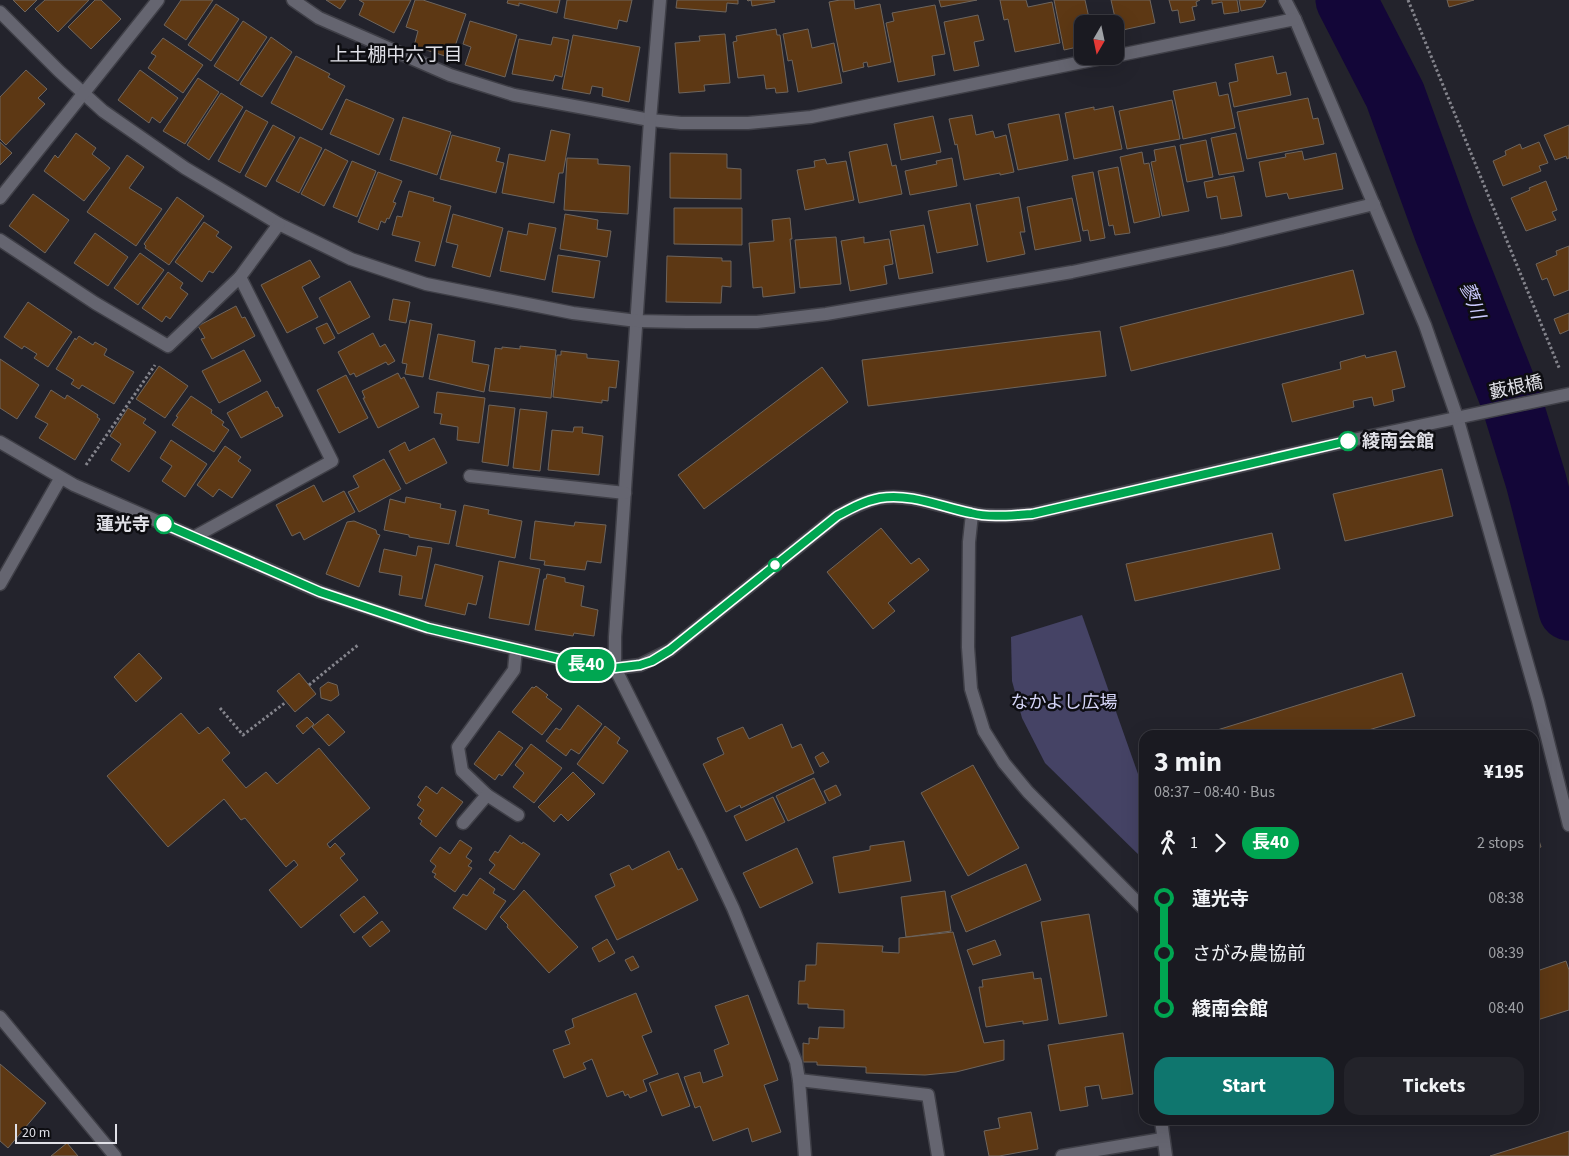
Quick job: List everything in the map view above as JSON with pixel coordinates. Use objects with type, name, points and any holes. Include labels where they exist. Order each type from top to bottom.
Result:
[{"type":"street","points":[[0,198],[158,0]]},
{"type":"street","points":[[293,0],[319,18],[450,75],[514,95],[650,120],[681,123],[748,123],[811,117],[1074,64]]},
{"type":"street","points":[[660,0],[650,120],[615,668],[733,908],[796,1062],[805,1156]]},
{"type":"street","points":[[1285,0],[1295,19],[1425,325],[1457,417],[1535,692],[1569,825]]},
{"type":"street","points":[[0,12],[58,72],[103,111],[185,168],[279,224],[351,259],[426,284],[573,313],[637,321],[757,322],[826,314],[1072,272],[1225,240],[1374,204]]},
{"type":"street","points":[[1124,54],[1295,19]]},
{"type":"street","points":[[0,240],[95,303],[168,346],[240,277],[279,224]]},
{"type":"street","points":[[194,536],[332,461],[240,277]]},
{"type":"street","name":"藪根橋","points":[[0,442],[60,479],[320,592],[428,628],[581,664],[615,668],[640,665],[652,661],[670,650],[837,516],[862,503],[880,498],[906,498],[944,505],[972,514],[1032,514],[1457,417],[1568,394]]},
{"type":"street","points":[[470,476],[625,493]]},
{"type":"street","points":[[0,584],[60,479]]},
{"type":"street","points":[[972,514],[969,551],[968,647],[971,689],[984,731],[1004,763],[1028,792],[1139,904]]},
{"type":"street","points":[[516,649],[514,670],[458,747],[462,771],[487,795],[518,815]]},
{"type":"street","points":[[464,824],[487,795]]},
{"type":"street","points":[[0,1017],[115,1156]]},
{"type":"street","points":[[799,1080],[928,1095],[938,1156]]},
{"type":"street","points":[[1161,1125],[1166,1156]]},
{"type":"street","points":[[1062,1156],[1162,1139]]},
{"type":"path","points":[[1408,0],[1560,370]]},
{"type":"path","points":[[86,466],[168,346]]},
{"type":"path","points":[[309,685],[358,645]]},
{"type":"path","points":[[220,708],[243,735],[286,702]]},
{"type":"green space","name":"なかよし広場","points":[[1082,615],[1139,777],[1139,855],[1045,763],[1022,718],[1012,681],[1011,637]]},
{"type":"building","points":[[13,0],[37,0],[25,12]]},
{"type":"building","points":[[45,0],[89,0],[58,32],[35,9]]},
{"type":"building","points":[[95,0],[101,0],[121,19],[91,49],[68,27]]},
{"type":"building","points":[[181,0],[213,0],[186,40],[164,25]]},
{"type":"building","points":[[326,0],[346,0],[340,9]]},
{"type":"building","points":[[359,0],[411,0],[394,33],[359,15],[364,3]]},
{"type":"building","points":[[415,0],[423,0],[466,14],[451,58],[414,46],[418,31],[406,27]]},
{"type":"building","points":[[508,0],[560,0],[557,13],[519,3],[519,6],[507,3]]},
{"type":"building","points":[[567,0],[632,0],[627,22],[619,20],[617,29],[564,18]]},
{"type":"building","points":[[677,0],[738,0],[738,4],[727,3],[726,12],[676,8]]},
{"type":"building","points":[[751,0],[774,0],[775,2],[752,6]]},
{"type":"building","points":[[854,0],[855,9],[880,4],[891,62],[868,67],[867,62],[863,63],[864,67],[843,72],[829,2]]},
{"type":"building","points":[[939,0],[977,0],[941,7]]},
{"type":"building","points":[[1000,0],[1026,0],[1028,7],[1052,2],[1060,43],[1015,52],[1008,19],[1004,20]]},
{"type":"building","points":[[1054,0],[1085,0],[1088,15],[1074,15],[1074,48],[1064,50]]},
{"type":"building","points":[[1111,0],[1150,0],[1155,23],[1124,30],[1124,15],[1114,15]]},
{"type":"building","points":[[1169,0],[1200,0],[1196,2],[1197,6],[1192,7],[1195,20],[1180,23],[1178,10],[1172,11]]},
{"type":"building","points":[[1212,0],[1237,0],[1239,12],[1224,14],[1222,2],[1212,4]]},
{"type":"building","points":[[1239,0],[1266,1],[1262,7],[1241,11]]},
{"type":"building","points":[[1447,0],[1474,0],[1449,7]]},
{"type":"building","points":[[216,4],[239,19],[211,61],[188,45]]},
{"type":"building","points":[[935,5],[945,54],[932,56],[935,75],[898,82],[886,23],[894,21],[892,13]]},
{"type":"building","points":[[978,15],[984,40],[974,42],[979,66],[954,71],[944,22]]},
{"type":"building","points":[[243,21],[267,37],[238,81],[214,66]]},
{"type":"building","points":[[470,21],[517,35],[505,77],[465,65],[471,47],[463,44]]},
{"type":"building","points":[[776,29],[777,35],[780,35],[788,92],[776,93],[775,88],[766,89],[764,75],[738,78],[733,42],[737,41],[736,36]]},
{"type":"building","points":[[808,29],[812,48],[834,43],[842,83],[798,92],[792,60],[788,61],[783,34]]},
{"type":"building","points":[[725,34],[730,83],[704,85],[705,91],[679,93],[675,43],[700,41],[699,36]]},
{"type":"building","points":[[573,35],[640,47],[629,102],[602,96],[603,88],[592,86],[590,94],[562,89]]},
{"type":"building","points":[[271,37],[292,52],[262,97],[240,84]]},
{"type":"building","points":[[553,37],[569,40],[562,77],[555,75],[553,81],[512,74],[519,39],[551,45]]},
{"type":"building","points":[[163,38],[203,65],[183,93],[148,68],[156,56],[151,53]]},
{"type":"building","points":[[296,56],[330,74],[328,77],[345,86],[322,130],[271,103]]},
{"type":"building","points":[[1273,56],[1277,74],[1286,72],[1291,95],[1234,107],[1229,83],[1238,81],[1235,64]]},
{"type":"building","points":[[26,70],[47,89],[38,98],[45,104],[6,145],[0,139],[0,97]]},
{"type":"building","points":[[140,70],[178,98],[160,123],[152,117],[149,123],[118,100]]},
{"type":"building","points":[[198,78],[219,92],[185,144],[163,131]]},
{"type":"building","points":[[1216,82],[1219,96],[1228,94],[1235,128],[1183,139],[1173,91]]},
{"type":"building","points":[[221,93],[243,107],[209,160],[187,145]]},
{"type":"building","points":[[1308,98],[1313,119],[1318,118],[1324,144],[1247,159],[1237,112]]},
{"type":"building","points":[[346,99],[394,119],[379,155],[330,134]]},
{"type":"building","points":[[1172,100],[1180,139],[1127,149],[1119,111]]},
{"type":"building","points":[[1113,106],[1122,149],[1074,159],[1065,113],[1094,107],[1094,110]]},
{"type":"building","points":[[246,110],[268,122],[240,173],[218,161]]},
{"type":"building","points":[[1059,114],[1068,160],[1018,170],[1008,124]]},
{"type":"building","points":[[972,115],[976,135],[993,131],[995,138],[1006,135],[1014,172],[964,180],[957,144],[955,145],[949,119]]},
{"type":"building","points":[[933,116],[941,152],[901,160],[894,124]]},
{"type":"building","points":[[403,117],[451,132],[437,175],[390,160]]},
{"type":"building","points":[[273,125],[295,137],[266,187],[245,176]]},
{"type":"building","points":[[1569,125],[1569,158],[1567,159],[1566,156],[1555,160],[1544,135]]},
{"type":"building","points":[[551,130],[570,134],[563,173],[559,173],[554,203],[502,193],[509,154],[545,161]]},
{"type":"building","points":[[76,133],[96,148],[92,154],[110,168],[84,201],[44,171],[55,155],[58,158]]},
{"type":"building","points":[[1236,133],[1244,171],[1219,175],[1211,138]]},
{"type":"building","points":[[452,135],[500,148],[496,161],[504,163],[496,193],[440,179]]},
{"type":"building","points":[[300,137],[322,148],[299,193],[276,181]]},
{"type":"building","points":[[1206,140],[1213,177],[1187,182],[1180,145]]},
{"type":"building","points":[[0,142],[12,153],[0,165]]},
{"type":"building","points":[[1539,142],[1548,163],[1539,166],[1541,171],[1503,186],[1493,161],[1506,155],[1505,151],[1520,144],[1522,149]]},
{"type":"building","points":[[887,144],[892,166],[896,165],[902,194],[859,203],[849,152]]},
{"type":"building","points":[[1175,146],[1189,211],[1162,216],[1151,162],[1156,161],[1154,150]]},
{"type":"building","points":[[325,149],[348,161],[324,206],[301,194]]},
{"type":"building","points":[[1302,151],[1304,160],[1336,153],[1343,189],[1289,199],[1287,193],[1266,197],[1259,162],[1286,157],[1285,154]]},
{"type":"building","points":[[1142,152],[1144,164],[1149,163],[1160,217],[1134,223],[1120,157]]},
{"type":"building","points":[[670,153],[727,154],[727,168],[741,169],[741,199],[670,198]]},
{"type":"building","points":[[127,155],[144,167],[129,188],[162,209],[136,246],[87,212]]},
{"type":"building","points":[[567,158],[598,159],[598,164],[630,166],[628,214],[564,210]]},
{"type":"building","points":[[952,158],[957,186],[910,195],[905,171],[937,164],[936,161]]},
{"type":"building","points":[[825,159],[827,164],[846,161],[854,200],[805,210],[797,170],[815,167],[814,161]]},
{"type":"building","points":[[352,161],[376,171],[357,217],[333,207]]},
{"type":"building","points":[[1118,167],[1130,233],[1115,235],[1113,225],[1109,226],[1098,171]]},
{"type":"building","points":[[378,172],[402,181],[393,202],[396,203],[389,219],[387,218],[385,223],[381,221],[378,230],[358,222]]},
{"type":"building","points":[[1093,172],[1105,238],[1090,241],[1088,230],[1083,231],[1072,176]]},
{"type":"building","points":[[1234,176],[1242,216],[1221,219],[1217,196],[1207,198],[1204,182]]},
{"type":"building","points":[[1546,181],[1557,210],[1552,212],[1556,220],[1526,231],[1511,198]]},
{"type":"building","points":[[409,191],[434,198],[433,201],[451,206],[435,266],[415,261],[420,242],[392,235],[397,216],[402,217]]},
{"type":"building","points":[[33,194],[69,220],[45,253],[9,226]]},
{"type":"building","points":[[177,197],[204,216],[169,265],[145,248],[144,244]]},
{"type":"building","points":[[1019,197],[1025,232],[1020,232],[1025,254],[987,262],[976,205]]},
{"type":"building","points":[[1072,198],[1081,241],[1035,250],[1027,207]]},
{"type":"building","points":[[970,203],[978,245],[937,253],[928,211]]},
{"type":"building","points":[[674,208],[742,208],[742,245],[674,244]]},
{"type":"building","points":[[453,214],[503,228],[490,277],[452,267],[458,245],[446,242]]},
{"type":"building","points":[[565,214],[598,220],[597,229],[611,231],[607,257],[560,249]]},
{"type":"building","points":[[790,218],[795,293],[763,297],[762,287],[753,288],[749,243],[774,241],[772,220]]},
{"type":"building","points":[[204,222],[219,232],[216,236],[232,247],[213,273],[209,271],[202,282],[175,262]]},
{"type":"building","points":[[529,223],[556,228],[545,280],[500,271],[508,231],[527,235]]},
{"type":"building","points":[[924,225],[933,273],[899,279],[890,231]]},
{"type":"building","points":[[95,233],[128,257],[108,286],[74,263]]},
{"type":"building","points":[[836,237],[841,284],[800,288],[795,240]]},
{"type":"building","points":[[864,237],[864,243],[889,239],[893,264],[884,266],[887,284],[850,291],[841,241]]},
{"type":"building","points":[[1569,246],[1569,290],[1554,296],[1547,278],[1542,280],[1536,264],[1557,255],[1556,251]]},
{"type":"building","points":[[140,253],[164,270],[138,305],[114,288]]},
{"type":"building","points":[[558,255],[600,261],[594,298],[552,292]]},
{"type":"building","points":[[667,256],[722,258],[722,261],[731,261],[731,287],[722,286],[721,303],[666,302]]},
{"type":"building","points":[[310,260],[320,277],[302,287],[318,317],[287,333],[261,285]]},
{"type":"building","points":[[1353,270],[1364,314],[1131,371],[1120,327]]},
{"type":"building","points":[[168,272],[183,283],[180,288],[188,294],[170,319],[166,316],[162,322],[142,308]]},
{"type":"building","points":[[350,281],[370,317],[338,334],[319,298]]},
{"type":"building","points":[[393,299],[410,302],[406,323],[389,320]]},
{"type":"building","points":[[28,302],[72,332],[48,367],[34,358],[37,354],[24,346],[22,349],[4,337]]},
{"type":"building","points":[[236,306],[242,318],[245,317],[255,336],[212,359],[201,339],[205,338],[198,326]]},
{"type":"building","points":[[1569,313],[1569,330],[1560,334],[1554,319]]},
{"type":"building","points":[[410,320],[432,324],[423,377],[405,374],[407,364],[402,363]]},
{"type":"building","points":[[327,323],[335,338],[324,344],[316,328]]},
{"type":"building","points":[[1100,331],[1106,376],[868,406],[862,360]]},
{"type":"building","points":[[373,333],[380,347],[385,344],[395,361],[388,365],[386,362],[356,377],[354,373],[350,375],[338,352]]},
{"type":"building","points":[[438,334],[475,341],[472,362],[489,365],[484,392],[429,379]]},
{"type":"building","points":[[79,336],[93,345],[95,342],[107,349],[104,355],[134,372],[114,404],[82,385],[79,389],[71,384],[74,380],[56,369],[75,338],[76,340]]},
{"type":"building","points":[[520,346],[556,350],[551,398],[489,391],[495,348],[520,349]]},
{"type":"building","points":[[244,350],[261,381],[219,403],[202,371]]},
{"type":"building","points":[[561,351],[587,354],[587,358],[619,361],[616,388],[609,387],[608,401],[602,400],[602,403],[553,397],[557,355],[561,355]]},
{"type":"building","points":[[1396,351],[1405,387],[1392,390],[1394,401],[1374,406],[1372,397],[1353,401],[1354,407],[1292,422],[1282,384],[1341,369],[1340,362],[1365,355],[1366,358]]},
{"type":"building","points":[[0,359],[39,385],[17,419],[0,408]]},
{"type":"building","points":[[159,366],[188,386],[165,418],[136,399]]},
{"type":"building","points":[[822,367],[848,402],[704,509],[678,475]]},
{"type":"building","points":[[398,373],[401,379],[404,377],[419,407],[378,428],[363,398],[365,398],[362,391]]},
{"type":"building","points":[[346,375],[368,418],[339,433],[317,390]]},
{"type":"building","points":[[51,390],[65,399],[67,395],[98,415],[97,417],[100,419],[75,460],[39,438],[48,424],[35,417]]},
{"type":"building","points":[[267,391],[276,408],[278,407],[283,416],[241,438],[227,413]]},
{"type":"building","points":[[437,392],[485,398],[479,443],[457,440],[458,427],[440,424],[442,414],[434,413]]},
{"type":"building","points":[[191,396],[212,410],[211,413],[224,422],[222,425],[229,430],[214,452],[172,425],[178,417],[176,416]]},
{"type":"building","points":[[489,405],[515,408],[508,466],[482,462]]},
{"type":"building","points":[[128,408],[146,419],[143,423],[156,432],[129,472],[111,460],[121,444],[110,436]]},
{"type":"building","points":[[520,409],[547,412],[540,471],[513,468]]},
{"type":"building","points":[[574,427],[583,427],[582,433],[603,436],[599,475],[548,470],[552,430],[573,432]]},
{"type":"building","points":[[434,438],[447,463],[406,484],[389,451],[405,442],[409,451]]},
{"type":"building","points":[[171,440],[207,464],[185,497],[162,481],[172,466],[160,458]]},
{"type":"building","points":[[225,446],[241,457],[238,461],[251,470],[232,498],[219,489],[213,497],[197,485]]},
{"type":"building","points":[[384,459],[401,489],[359,512],[348,492],[359,487],[353,476]]},
{"type":"building","points":[[1442,469],[1453,516],[1345,541],[1333,494]]},
{"type":"building","points":[[314,485],[323,502],[344,491],[355,512],[304,540],[300,532],[292,536],[276,505]]},
{"type":"building","points":[[406,497],[441,504],[440,508],[456,511],[449,544],[409,537],[409,535],[384,530],[390,499],[405,503]]},
{"type":"building","points":[[464,505],[489,510],[488,514],[522,521],[515,558],[456,546]]},
{"type":"building","points":[[354,521],[376,530],[377,534],[380,535],[359,587],[326,574],[347,522]]},
{"type":"building","points":[[535,521],[574,526],[575,522],[606,525],[601,563],[587,561],[585,570],[544,565],[545,561],[530,559]]},
{"type":"building","points":[[881,528],[911,564],[919,558],[929,570],[888,603],[895,611],[873,629],[827,572]]},
{"type":"building","points":[[1272,533],[1280,569],[1135,601],[1126,564]]},
{"type":"building","points":[[418,546],[432,548],[422,599],[399,595],[402,576],[379,572],[384,549],[416,556]]},
{"type":"building","points":[[499,561],[540,569],[529,625],[489,618]]},
{"type":"building","points":[[435,564],[483,576],[476,605],[468,603],[465,615],[425,606]]},
{"type":"building","points":[[547,574],[565,578],[565,582],[584,586],[581,606],[598,610],[594,636],[574,633],[573,636],[535,630],[544,579],[546,579]]},
{"type":"building","points":[[139,653],[162,678],[136,702],[114,677]]},
{"type":"building","points":[[299,673],[316,694],[295,712],[277,691]]},
{"type":"building","points":[[1402,673],[1415,716],[1369,730],[1217,730]]},
{"type":"building","points":[[328,682],[337,685],[339,695],[331,701],[321,698],[320,688]]},
{"type":"building","points":[[536,686],[548,695],[546,697],[562,709],[542,735],[512,712],[532,687]]},
{"type":"building","points":[[578,705],[602,724],[579,754],[571,749],[566,756],[546,741],[556,728],[560,730]]},
{"type":"building","points":[[181,713],[199,734],[208,727],[230,753],[222,760],[246,788],[266,772],[277,784],[319,748],[370,808],[327,844],[330,848],[335,843],[345,854],[340,858],[358,880],[301,928],[269,890],[298,865],[294,860],[286,867],[245,818],[241,820],[224,799],[168,847],[107,776]]},
{"type":"building","points":[[328,714],[345,732],[329,746],[312,727]]},
{"type":"building","points":[[307,717],[314,724],[303,734],[296,726]]},
{"type":"building","points":[[782,724],[792,748],[801,744],[814,773],[741,808],[740,805],[726,812],[703,764],[724,754],[717,738],[743,727],[749,739]]},
{"type":"building","points":[[605,726],[620,738],[617,743],[628,751],[603,784],[577,764]]},
{"type":"building","points":[[499,731],[523,748],[502,776],[499,774],[495,780],[474,764]]},
{"type":"building","points":[[531,744],[562,768],[534,803],[513,787],[524,773],[515,765]]},
{"type":"building","points":[[823,752],[829,762],[820,767],[815,757]]},
{"type":"building","points":[[973,765],[1019,848],[968,876],[921,793]]},
{"type":"building","points":[[573,772],[595,794],[568,821],[561,814],[554,822],[538,807]]},
{"type":"building","points":[[814,778],[826,803],[788,821],[776,796]]},
{"type":"building","points":[[836,785],[841,795],[829,801],[824,791]]},
{"type":"building","points":[[426,786],[437,794],[442,787],[463,802],[436,837],[420,824],[422,821],[418,818],[424,810],[417,805],[421,800],[418,797]]},
{"type":"building","points":[[773,797],[785,822],[746,841],[734,816]]},
{"type":"building","points":[[510,835],[540,854],[514,890],[489,873],[495,865],[489,860],[495,851],[498,853]]},
{"type":"building","points":[[460,840],[472,848],[466,857],[472,861],[468,866],[472,868],[455,892],[434,877],[436,874],[432,872],[436,866],[430,861],[440,847],[450,854]]},
{"type":"building","points":[[904,841],[911,881],[839,893],[833,857],[870,850],[870,846]]},
{"type":"building","points":[[797,848],[813,883],[760,908],[743,873]]},
{"type":"building","points":[[669,851],[678,870],[682,868],[698,900],[617,940],[595,896],[615,886],[610,874],[629,865],[632,870]]},
{"type":"building","points":[[1026,864],[1041,900],[966,932],[951,896]]},
{"type":"building","points":[[480,878],[495,889],[493,893],[506,901],[486,930],[453,908],[463,894],[467,896]]},
{"type":"building","points":[[524,890],[578,947],[549,973],[500,917]]},
{"type":"building","points":[[945,891],[951,931],[906,937],[901,897]]},
{"type":"building","points":[[364,896],[378,913],[354,933],[340,915]]},
{"type":"building","points":[[1089,914],[1107,1016],[1059,1024],[1041,922]]},
{"type":"building","points":[[382,921],[390,931],[370,947],[362,937]]},
{"type":"building","points":[[953,932],[984,1043],[1004,1040],[1004,1060],[956,1072],[925,1075],[866,1073],[866,1067],[817,1065],[817,1062],[803,1062],[803,1043],[809,1044],[809,1038],[818,1039],[819,1027],[844,1028],[844,1010],[808,1008],[808,1004],[798,1004],[799,981],[805,981],[806,965],[816,965],[817,943],[883,946],[882,952],[899,953],[899,938]]},
{"type":"building","points":[[607,939],[615,953],[599,962],[592,948]]},
{"type":"building","points":[[995,940],[1001,955],[973,965],[967,950]]},
{"type":"building","points":[[633,956],[639,967],[631,971],[625,960]]},
{"type":"building","points":[[1566,961],[1569,970],[1569,1010],[1539,1019],[1539,970]]},
{"type":"building","points":[[1033,972],[1034,979],[1041,978],[1048,1020],[1023,1024],[1023,1021],[986,1027],[979,987],[983,987],[982,980]]},
{"type":"building","points":[[636,993],[652,1032],[642,1036],[658,1074],[643,1080],[647,1091],[630,1098],[628,1094],[625,1096],[623,1091],[607,1097],[592,1059],[583,1063],[586,1069],[564,1078],[553,1050],[570,1044],[565,1031],[574,1027],[572,1019]]},
{"type":"building","points":[[748,995],[778,1080],[764,1085],[781,1132],[752,1142],[748,1128],[713,1141],[700,1106],[695,1108],[684,1077],[700,1072],[703,1083],[723,1076],[714,1050],[729,1044],[715,1006]]},
{"type":"building","points":[[1123,1033],[1133,1094],[1102,1099],[1099,1085],[1085,1087],[1088,1106],[1060,1111],[1048,1045]]},
{"type":"building","points":[[0,1064],[46,1103],[8,1148],[0,1141]]},
{"type":"building","points":[[678,1073],[690,1106],[662,1116],[649,1083]]},
{"type":"building","points":[[1031,1112],[1038,1149],[989,1156],[984,1131],[1000,1128],[998,1118]]},
{"type":"building","points":[[1569,1131],[1569,1156],[1490,1156]]},
{"type":"building","points":[[67,1143],[78,1156],[51,1156]]},
{"type":"waterway","name":"蓼川","points":[[1346,0],[1395,95],[1444,230],[1511,400],[1536,481],[1569,610]]},
{"type":"bus line","name":"長40","points":[[164,524],[320,592],[428,628],[581,664],[615,668],[640,665],[652,661],[670,650],[837,516],[862,503],[880,498],[906,498],[944,505],[972,514],[1032,514],[1348,441]]},
{"type":"place","name":"綾南会館","points":[[1348,441]]},
{"type":"place","name":"蓮光寺","points":[[164,524]]},
{"type":"district","name":"上土棚中六丁目","points":[[396,54]]}]
